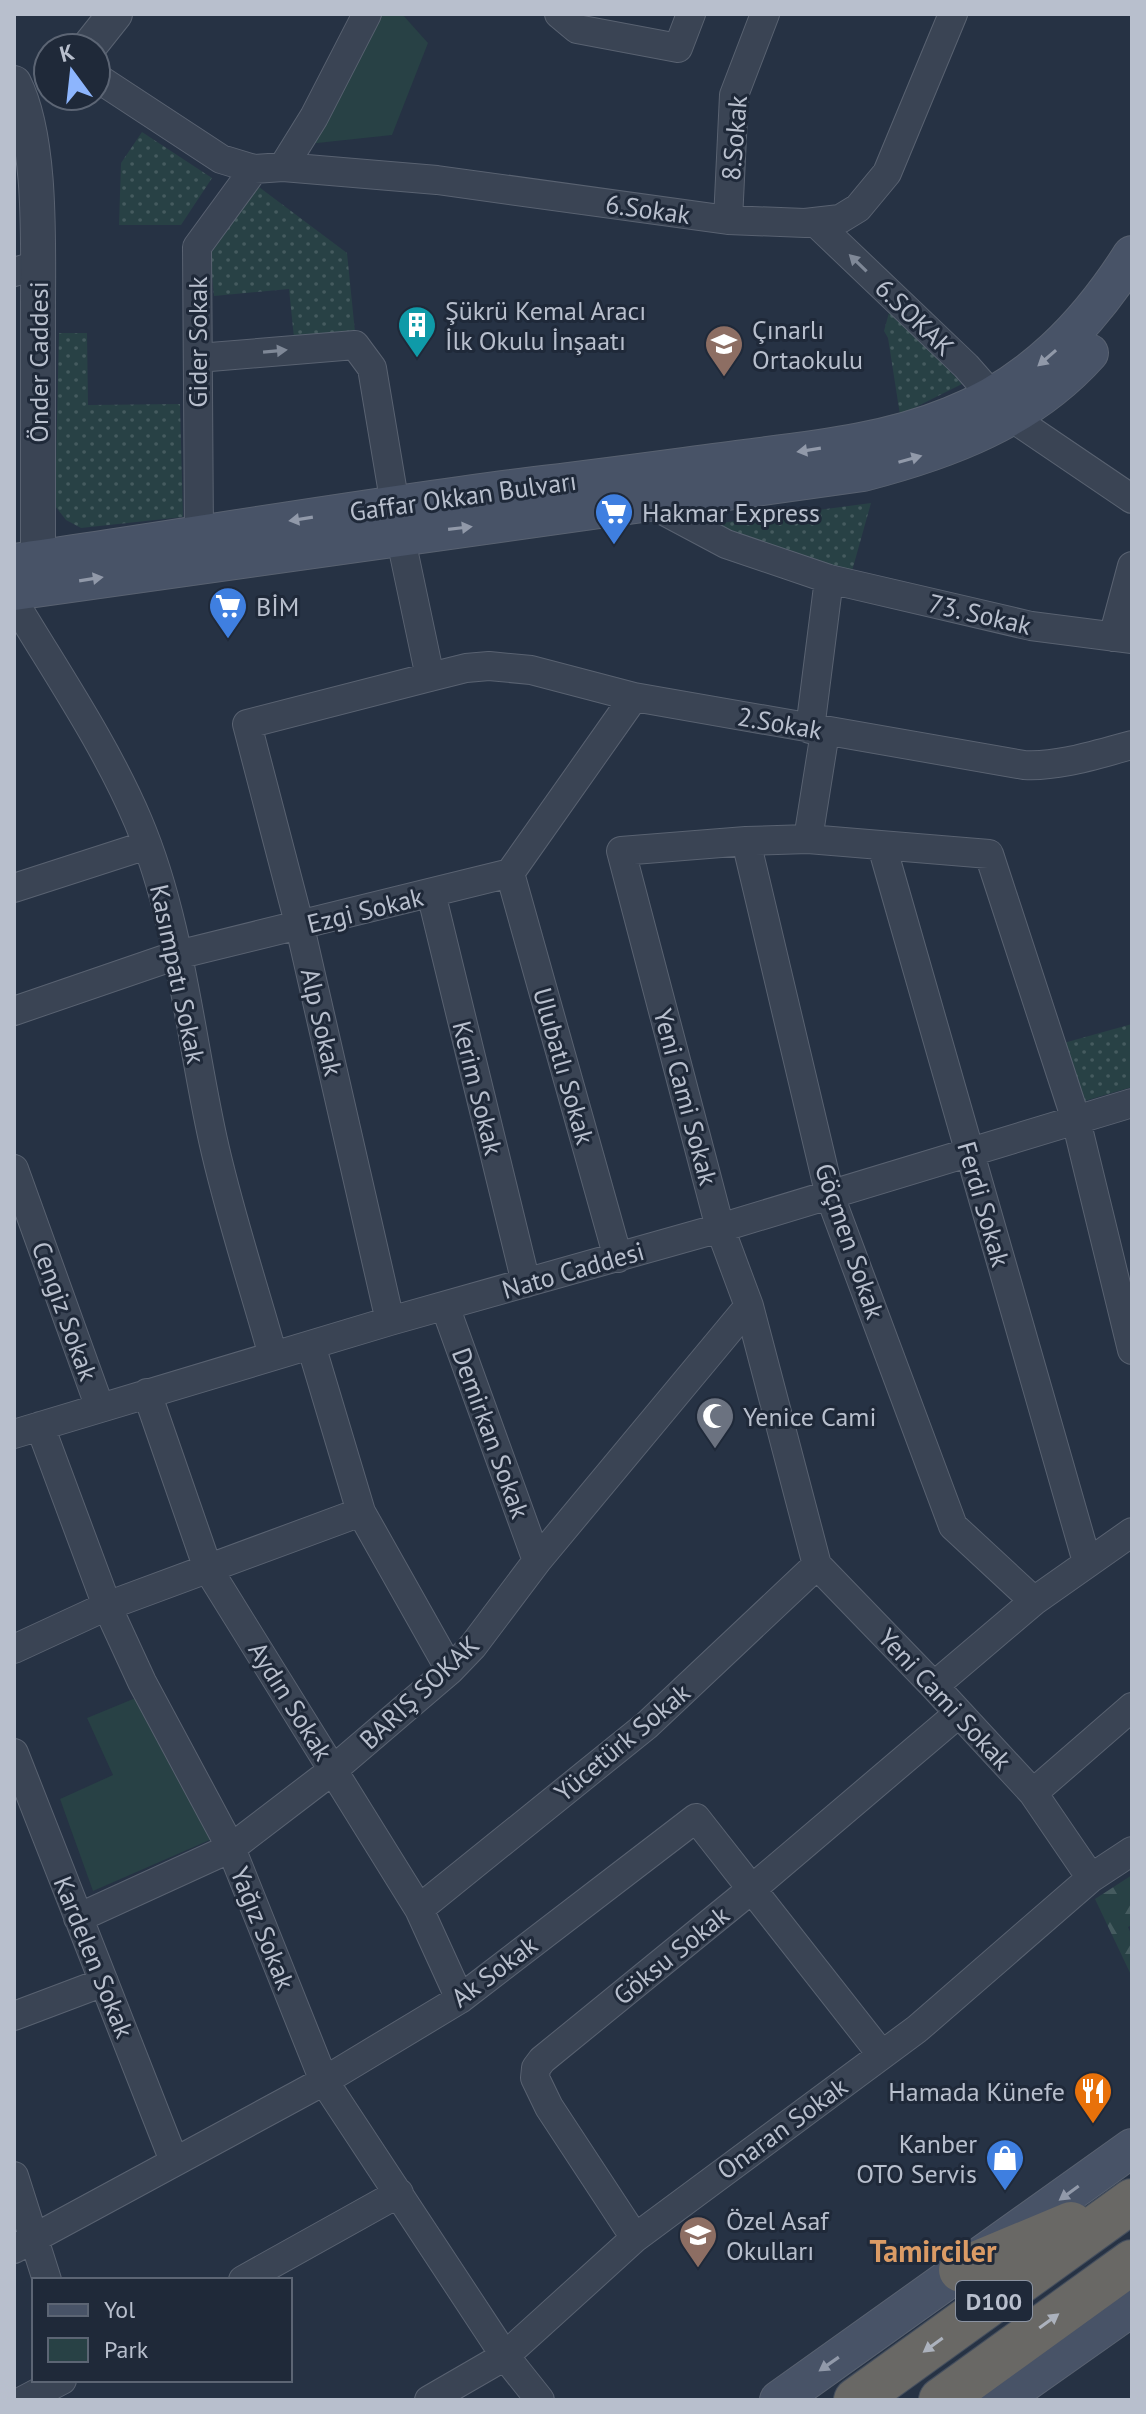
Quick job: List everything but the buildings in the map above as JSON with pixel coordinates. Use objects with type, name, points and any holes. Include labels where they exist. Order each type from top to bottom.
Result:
[{"type":"highway","points":[[961,2270],[1132,2200]]},
{"type":"highway","name":"D100","points":[[856,2400],[1132,2200]]},
{"type":"highway","name":"D100","points":[[941,2400],[1132,2262]]},
{"type":"main road","name":"Gaffar Okkan Bulvarı","points":[[22,593],[199,535],[649,503],[863,472],[917,458],[968,439],[1002,406],[1013,385],[1072,335],[1112,287],[1132,255]]},
{"type":"main road","name":"Gaffar Okkan Bulvarı","points":[[22,593],[397,520],[873,440],[951,416],[1002,406],[1048,392],[1081,361],[1132,302]]},
{"type":"main road","points":[[779,2400],[1132,2148]]},
{"type":"main road","points":[[1014,2393],[1132,2307]]},
{"type":"street","points":[[102,32],[115,14]]},
{"type":"street","points":[[283,167],[314,117],[367,14]]},
{"type":"street","points":[[573,19],[678,48],[691,14]]},
{"type":"street","name":"8.Sokak","points":[[728,220],[734,95],[765,14]]},
{"type":"street","name":"6.Sokak","points":[[112,87],[221,159],[254,169],[283,167],[437,180],[728,220],[815,222],[840,219],[858,208],[887,173],[953,14]]},
{"type":"street","name":"Önder Caddesi","points":[[22,593],[26,269],[32,150],[29,90]]},
{"type":"street","name":"Gider Sokak","points":[[199,535],[197,247],[254,169]]},
{"type":"street","name":"6.SOKAK","points":[[815,222],[966,366],[1002,406],[1132,499]]},
{"type":"street","points":[[198,358],[355,345],[372,368],[397,520],[430,677]]},
{"type":"street","name":"73. Sokak","points":[[649,503],[726,544],[829,579],[1031,626],[1122,638]]},
{"type":"street","points":[[1122,638],[1132,566]]},
{"type":"street","points":[[808,839],[829,579]]},
{"type":"street","name":"Kasımpatı Sokak","points":[[22,593],[126,794],[147,845],[177,955],[213,1141],[273,1356]]},
{"type":"street","name":"2.Sokak","points":[[247,724],[466,668],[489,666],[531,670],[634,697],[1033,766],[1132,745]]},
{"type":"street","points":[[510,873],[634,697]]},
{"type":"street","name":"Alp Sokak","points":[[247,724],[300,927],[390,1321]]},
{"type":"street","name":"Yeni Cami Sokak","points":[[1076,1120],[989,854],[808,839],[621,851],[720,1228],[749,1306],[817,1565],[1033,1793],[1091,1878]]},
{"type":"street","name":"Göçmen Sokak","points":[[746,841],[830,1196],[953,1526],[1034,1601]]},
{"type":"street","points":[[14,888],[147,845]]},
{"type":"street","name":"Ferdi Sokak","points":[[882,846],[1087,1562]]},
{"type":"street","name":"Ezgi Sokak","points":[[14,1011],[177,955],[510,873]]},
{"type":"street","name":"Ulubatlı Sokak","points":[[510,873],[618,1258]]},
{"type":"street","name":"Kerim Sokak","points":[[431,893],[526,1283]]},
{"type":"street","name":"Nato Caddesi","points":[[27,1430],[390,1321],[830,1196],[1132,1103]]},
{"type":"street","points":[[1076,1120],[1132,1350]]},
{"type":"street","name":"Cengiz Sokak","points":[[14,1169],[100,1408]]},
{"type":"street","name":"Demirkan Sokak","points":[[445,1306],[537,1561]]},
{"type":"street","name":"BARIŞ SOKAK","points":[[78,1918],[231,1848],[333,1770],[450,1670],[473,1646],[537,1561],[749,1306]]},
{"type":"street","points":[[311,1345],[361,1512],[450,1670]]},
{"type":"street","name":"Aydın Sokak","points":[[147,1393],[208,1569],[419,1909],[460,1999]]},
{"type":"street","name":"Yağız Sokak","points":[[27,1430],[142,1682],[231,1848],[324,2081],[505,2356],[540,2400]]},
{"type":"street","points":[[14,1649],[107,1606],[361,1512]]},
{"type":"street","points":[[934,1686],[1034,1601],[1132,1532]]},
{"type":"street","name":"Yücetürk Sokak","points":[[419,1909],[647,1725],[817,1565]]},
{"type":"street","points":[[1033,1793],[1132,1707]]},
{"type":"street","name":"Göksu Sokak","points":[[635,2238],[549,2107],[535,2078],[536,2068],[959,1713]]},
{"type":"street","name":"Kardelen Sokak","points":[[14,1753],[174,2161]]},
{"type":"street","name":"Ak Sokak","points":[[24,2244],[324,2081],[460,1999],[696,1818],[882,2055]]},
{"type":"street","name":"Onaran Sokak","points":[[429,2400],[505,2356],[635,2238],[917,2029],[1091,1878],[1132,1851]]},
{"type":"street","points":[[14,2016],[104,1982]]},
{"type":"street","points":[[14,2176],[24,2244],[46,2278]]},
{"type":"street","points":[[247,2278],[399,2193]]},
{"type":"street","points":[[24,2400],[58,2382]]},
{"type":"green space","points":[[378,14],[402,14],[428,43],[392,135],[308,144]]},
{"type":"green space","points":[[142,132],[212,178],[181,225],[119,225],[121,163]]},
{"type":"green space","points":[[255,184],[347,253],[355,332],[294,338],[289,289],[214,296],[209,246]]},
{"type":"green space","points":[[890,309],[962,384],[900,415],[888,338],[884,331]]},
{"type":"green space","points":[[59,333],[87,333],[88,405],[180,404],[183,517],[81,528],[66,520],[55,506]]},
{"type":"green space","points":[[871,503],[852,571],[804,562],[706,525]]},
{"type":"green space","points":[[1132,1024],[1132,1087],[1078,1103],[1060,1044]]},
{"type":"green space","points":[[138,1697],[212,1839],[93,1891],[60,1799],[113,1775],[87,1718]]},
{"type":"green space","points":[[1132,1875],[1132,1925],[1128,1927],[1132,1936],[1132,1977],[1095,1899]]},
{"type":"place","name":"Şükrü Kemal Aracı İlk Okulu İnşaatı","points":[[417,359]]},
{"type":"place","name":"Çınarlı Ortaokulu","points":[[724,378]]},
{"type":"place","name":"Hakmar Express","points":[[614,546]]},
{"type":"place","name":"BİM","points":[[228,640]]},
{"type":"place","name":"Yenice Cami","points":[[715,1450]]},
{"type":"place","name":"Hamada Künefe","points":[[1093,2125]]},
{"type":"place","name":"Kanber OTO Servis","points":[[1005,2192]]},
{"type":"place","name":"Özel Asaf Okulları","points":[[698,2269]]},
{"type":"district","name":"Tamirciler","points":[[933,2250]]}]
